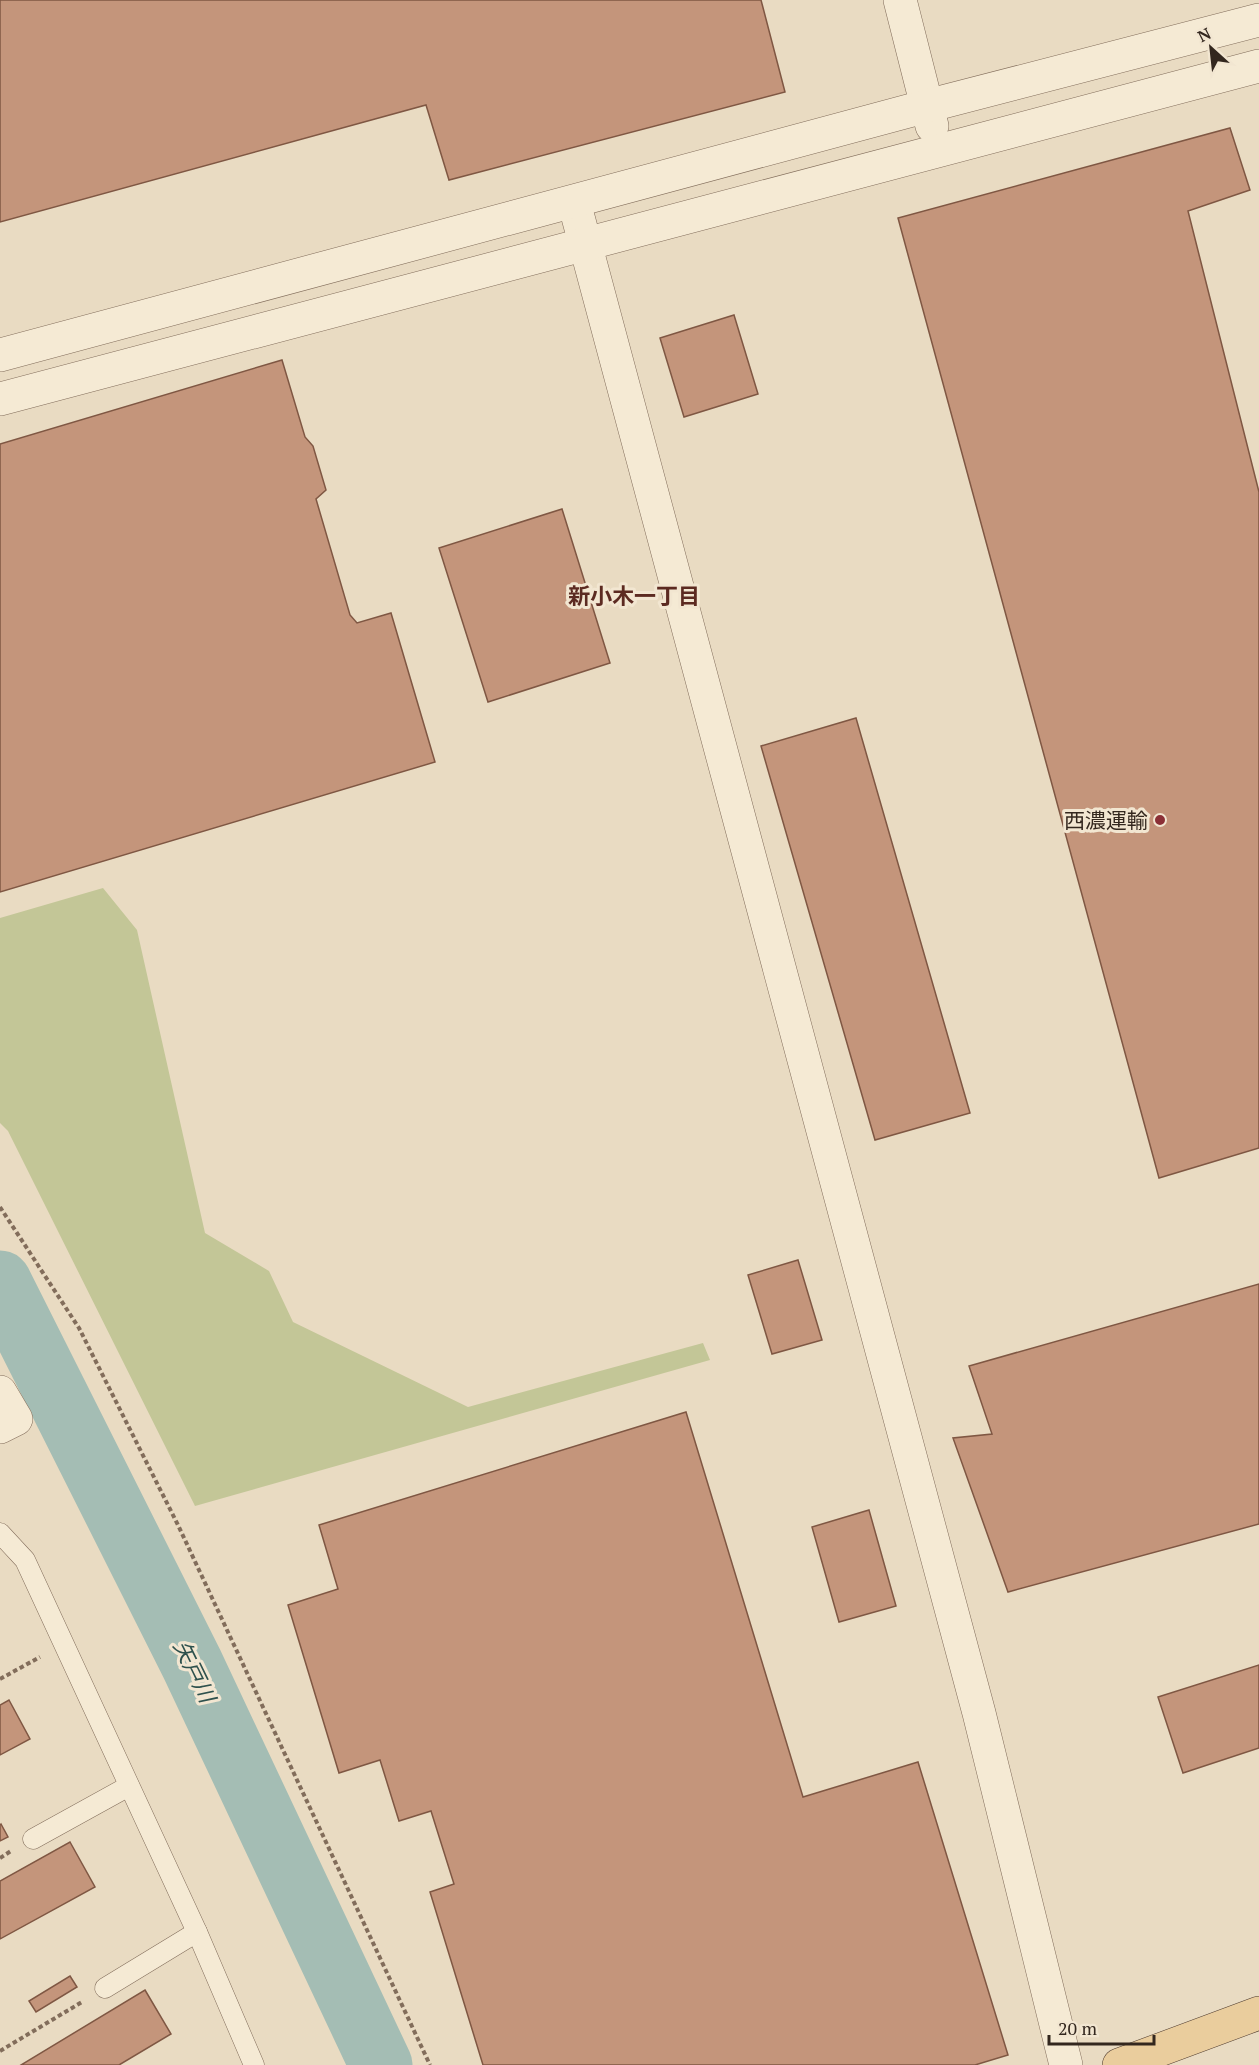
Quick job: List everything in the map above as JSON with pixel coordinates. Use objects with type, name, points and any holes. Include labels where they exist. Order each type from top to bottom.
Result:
[{"type":"main road","points":[[1119,2065],[1259,2013]]},
{"type":"street","points":[[900,0],[939,152]]},
{"type":"street","points":[[0,355],[927,106],[1259,20]]},
{"type":"street","points":[[0,399],[1259,66]]},
{"type":"street","points":[[574,202],[979,1713],[1066,2065]]},
{"type":"street","points":[[0,1392],[15,1419],[0,1427]]},
{"type":"lane","points":[[0,1533],[25,1560],[197,1932],[254,2065]]},
{"type":"lane","points":[[33,1839],[129,1786]]},
{"type":"lane","points":[[105,1988],[197,1932]]},
{"type":"path","points":[[0,1207],[79,1328],[178,1525],[430,2065]]},
{"type":"path","points":[[0,1679],[64,1644]]},
{"type":"path","points":[[0,2051],[105,1988]]},
{"type":"green space","points":[[103,888],[137,930],[205,1233],[269,1271],[293,1322],[468,1407],[703,1343],[710,1360],[195,1506],[8,1131],[0,1123],[0,918]]},
{"type":"building","points":[[0,0],[761,0],[785,92],[449,180],[426,105],[0,222]]},
{"type":"building","name":"西濃運輸","points":[[1230,128],[1250,190],[1188,211],[1259,492],[1259,1148],[1159,1178],[898,218]]},
{"type":"building","points":[[734,315],[758,394],[684,417],[660,338]]},
{"type":"building","points":[[282,360],[305,437],[313,446],[326,490],[316,499],[350,615],[357,623],[391,613],[435,762],[0,892],[0,444]]},
{"type":"building","points":[[562,509],[610,663],[488,702],[439,548]]},
{"type":"building","points":[[856,718],[970,1113],[875,1140],[761,746]]},
{"type":"building","points":[[798,1260],[822,1340],[772,1354],[748,1275]]},
{"type":"building","points":[[1259,1284],[1259,1524],[1008,1592],[953,1438],[992,1434],[969,1366]]},
{"type":"building","points":[[686,1412],[803,1797],[918,1762],[1008,2055],[975,2065],[483,2065],[430,1892],[454,1884],[431,1811],[399,1821],[380,1760],[339,1773],[288,1605],[338,1589],[319,1525]]},
{"type":"building","points":[[869,1510],[896,1606],[839,1622],[812,1527]]},
{"type":"building","points":[[1259,1665],[1259,1748],[1183,1773],[1158,1697]]},
{"type":"building","points":[[9,1700],[30,1739],[0,1755],[0,1705]]},
{"type":"building","points":[[0,1825],[8,1837],[0,1841]]},
{"type":"building","points":[[70,1842],[95,1887],[0,1939],[0,1881]]},
{"type":"building","points":[[70,1976],[77,1987],[36,2012],[29,2001]]},
{"type":"building","points":[[145,1990],[171,2034],[119,2065],[21,2065]]},
{"type":"waterway","name":"矢戸川","points":[[0,1282],[192,1664],[381,2065]]},
{"type":"place","name":"西濃運輸","points":[[1160,820]]},
{"type":"district","name":"新小木一丁目","points":[[634,595]]}]
